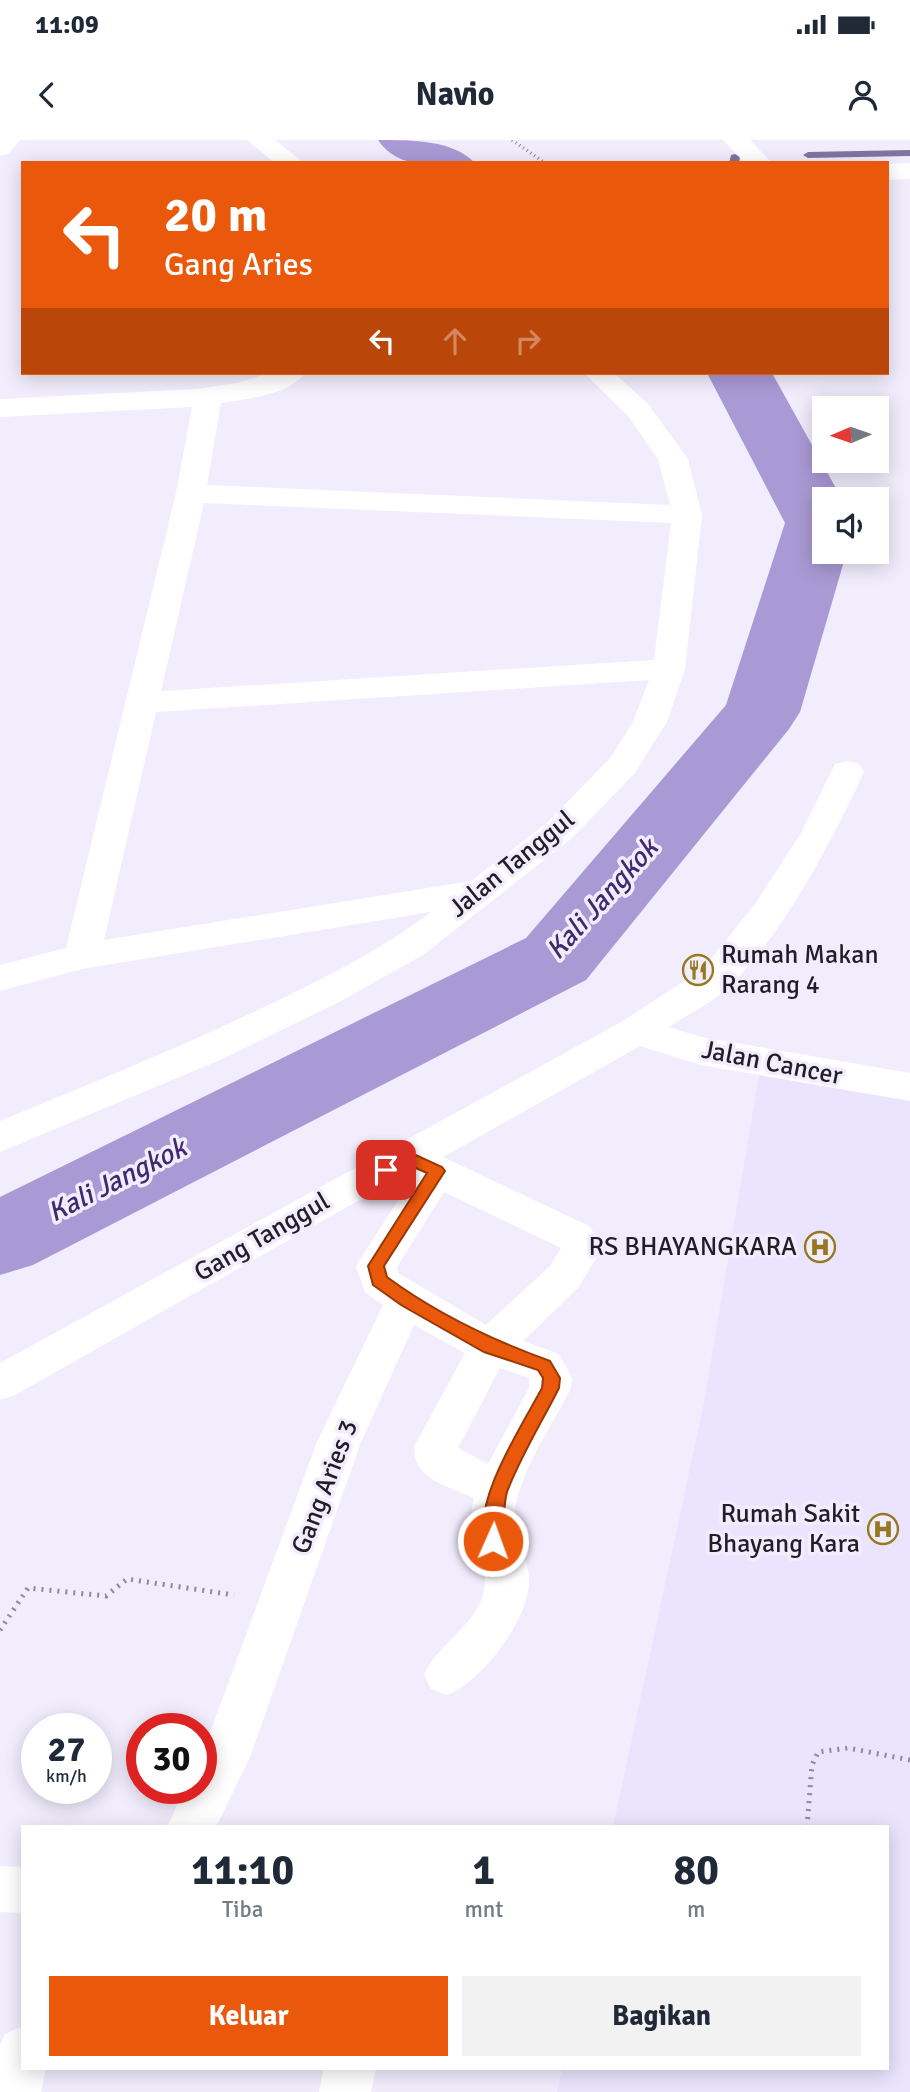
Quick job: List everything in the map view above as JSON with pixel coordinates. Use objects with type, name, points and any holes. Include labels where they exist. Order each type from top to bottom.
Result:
[{"type":"street","points":[[0,148],[8,140]]},
{"type":"street","points":[[259,140],[289,161]]},
{"type":"street","points":[[735,140],[758,161]]},
{"type":"street","points":[[889,172],[910,171]]},
{"type":"street","points":[[0,408],[208,397],[267,386],[288,375]]},
{"type":"street","name":"Jalan Tanggul","points":[[0,1137],[207,1051],[328,992],[410,946],[560,830],[622,766],[650,722],[669,669],[687,515],[673,459],[638,410],[600,375]]},
{"type":"street","points":[[82,956],[191,493],[208,397]]},
{"type":"street","points":[[191,493],[687,515]]},
{"type":"street","points":[[142,703],[669,669]]},
{"type":"street","name":"Gang Tanggul","points":[[0,1383],[340,1192],[423,1165],[717,977],[768,913],[818,834],[847,772]]},
{"type":"street","points":[[0,978],[82,956],[479,891]]},
{"type":"street","name":"Jalan Cancer","points":[[636,1031],[701,1051],[910,1087]]},
{"type":"street","points":[[447,1674],[492,1626],[502,1600],[508,1577],[493,1541],[492,1516],[499,1490],[550,1388],[551,1378],[544,1366],[490,1347],[407,1301],[379,1281],[376,1266],[423,1165],[582,1242],[583,1251],[564,1277],[490,1347],[436,1447],[436,1460],[499,1490]]},
{"type":"street","name":"Gang Aries 3","points":[[192,1825],[226,1757],[339,1442],[389,1331],[407,1301]]},
{"type":"street","points":[[0,1889],[21,1890]]},
{"type":"street","points":[[15,2092],[21,2062]]},
{"type":"street","points":[[345,2092],[350,2070]]},
{"type":"path","points":[[512,140],[542,161]]},
{"type":"path","points":[[0,1630],[28,1588],[106,1596],[127,1579],[282,1601]]},
{"type":"path","points":[[807,1825],[812,1765],[818,1752],[848,1748],[910,1760]]},
{"type":"shaded area","points":[[760,1069],[910,1091],[910,2092],[557,2092],[562,2070],[889,2070],[889,1825],[613,1825],[704,1403]]},
{"type":"waterway","name":"Kali Jangkok","points":[[407,140],[443,161]]},
{"type":"waterway","points":[[808,155],[910,153]]},
{"type":"waterway","points":[[734,161],[735,157]]},
{"type":"waterway","name":"Kali Jangkok","points":[[0,1239],[556,959],[762,712],[820,523],[741,375]]},
{"type":"place","name":"Rumah Makan Rarang 4","points":[[698,970]]},
{"type":"place","name":"RS BHAYANGKARA","points":[[820,1247]]},
{"type":"place","name":"Rumah Sakit Bhayang Kara","points":[[883,1529]]},
{"type":"route","points":[[386,1170],[409,1158],[437,1171],[376,1266],[379,1281],[407,1301],[490,1347],[544,1366],[549,1371],[550,1388],[499,1490],[492,1516],[493,1541]]}]
